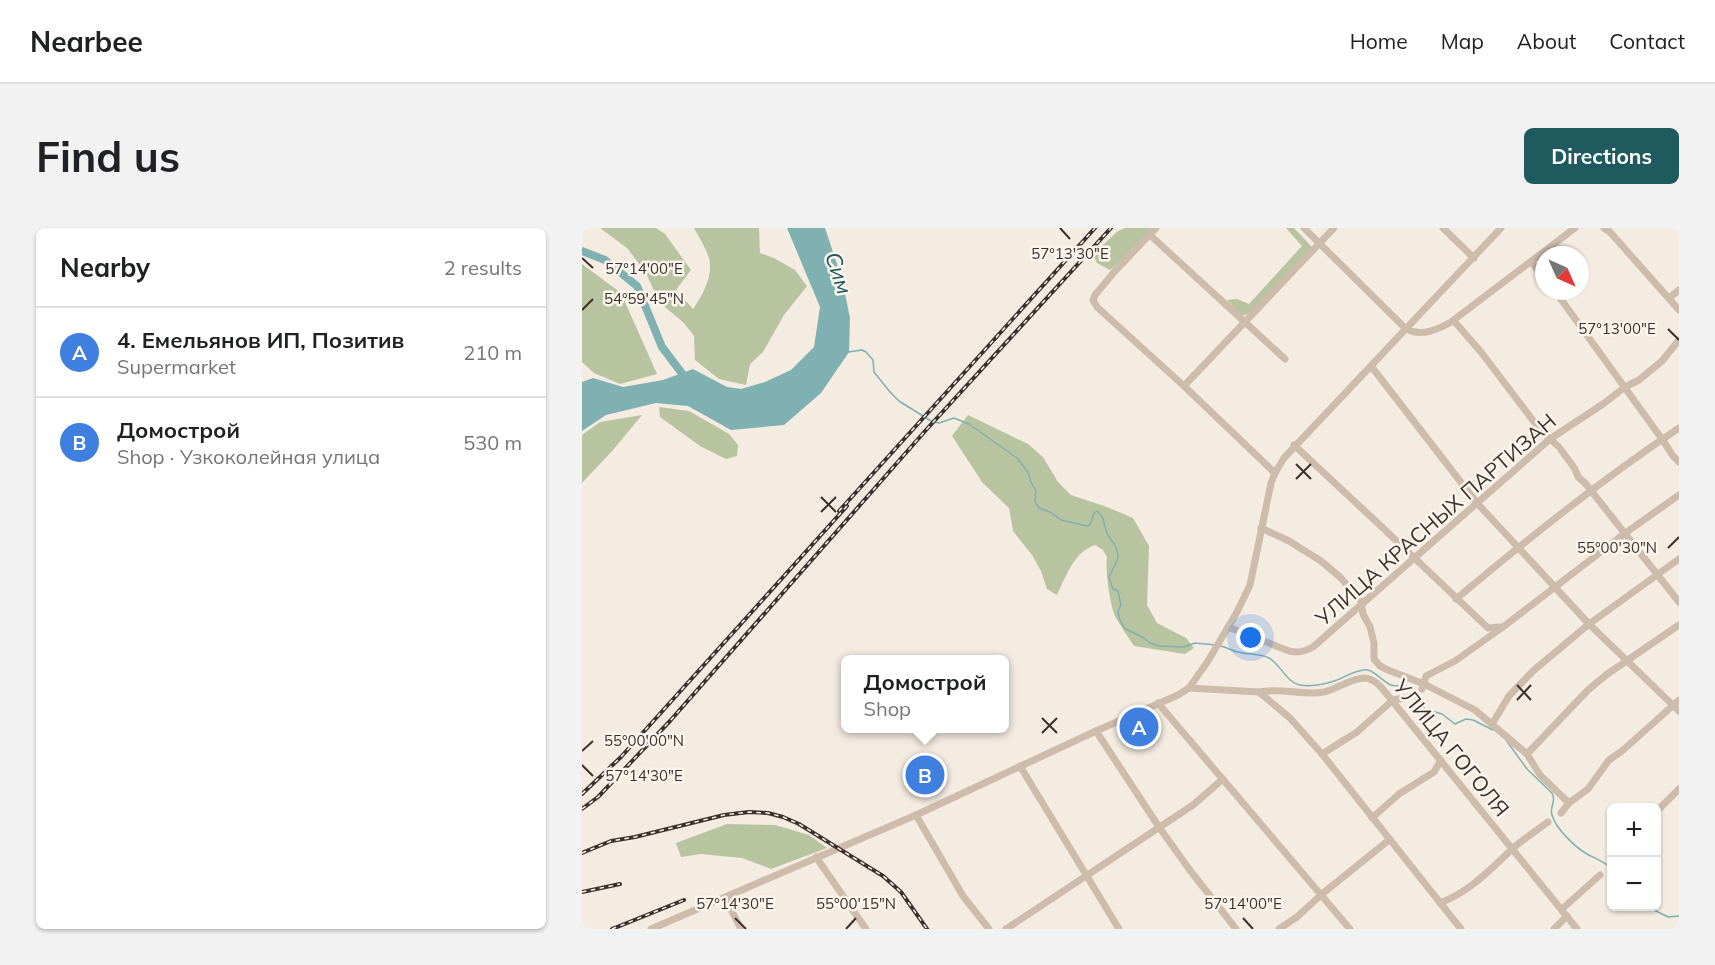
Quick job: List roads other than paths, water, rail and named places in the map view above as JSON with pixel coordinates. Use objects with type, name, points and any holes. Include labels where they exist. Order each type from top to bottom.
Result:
[{"type":"street","points":[[1156,228],[1115,271],[1093,300],[1097,307],[1275,473]]},
{"type":"street","points":[[1304,228],[1406,329],[1418,333],[1430,332],[1454,321],[1575,228]]},
{"type":"street","points":[[1184,386],[1334,228]]},
{"type":"street","points":[[1443,228],[1473,258]]},
{"type":"street","points":[[651,929],[916,815],[1189,688],[1213,653],[1250,585],[1275,473],[1284,458],[1501,228]]},
{"type":"street","points":[[1604,228],[1679,310]]},
{"type":"street","points":[[1150,235],[1285,360]]},
{"type":"street","points":[[1531,262],[1535,267]]},
{"type":"street","points":[[1669,298],[1679,290]]},
{"type":"street","points":[[1562,300],[1679,462]]},
{"type":"street","points":[[1454,321],[1481,352],[1541,431],[1559,447],[1578,477],[1679,602]]},
{"type":"street","name":"УЛИЦА КРАСНЫХ ПАРТИЗАН","points":[[1228,627],[1289,651],[1298,653],[1313,647],[1550,439],[1625,387],[1639,380],[1662,361],[1679,340]]},
{"type":"street","points":[[1371,366],[1477,503],[1589,624],[1677,705],[1609,760],[1588,789],[1569,803],[1561,813]]},
{"type":"street","points":[[1456,599],[1590,491],[1679,428]]},
{"type":"street","points":[[1294,446],[1488,628],[1503,627]]},
{"type":"street","points":[[1423,686],[1426,675],[1455,661],[1503,627],[1624,534],[1679,495]]},
{"type":"street","points":[[1261,528],[1289,541],[1321,561],[1340,578],[1363,605],[1363,614],[1370,627],[1374,644],[1374,659],[1380,666],[1475,710],[1527,754],[1540,775],[1569,803]]},
{"type":"street","points":[[1492,724],[1509,696],[1533,671],[1589,624],[1679,560]]},
{"type":"street","points":[[1527,754],[1588,690],[1679,625]]},
{"type":"street","name":"УЛИЦА ГОГОЛЯ","points":[[1258,692],[1269,689],[1305,693],[1325,692],[1350,681],[1366,678],[1374,681],[1393,700],[1577,929]]},
{"type":"street","points":[[1189,688],[1258,692],[1290,718],[1322,754],[1461,929]]},
{"type":"street","points":[[1322,754],[1357,732],[1393,700],[1405,698]]},
{"type":"street","points":[[1158,703],[1350,929]]},
{"type":"street","points":[[1096,731],[1189,870],[1236,929]]},
{"type":"street","points":[[1372,818],[1399,794],[1434,772],[1441,760]]},
{"type":"street","points":[[1020,766],[1119,929]]},
{"type":"street","points":[[1006,929],[1193,805],[1223,780]]},
{"type":"street","points":[[1661,807],[1679,789]]},
{"type":"street","points":[[916,815],[963,896],[990,929]]},
{"type":"street","points":[[1440,903],[1473,885],[1512,849],[1548,822]]},
{"type":"street","points":[[1279,929],[1297,917],[1389,840]]},
{"type":"street","points":[[816,857],[866,929]]},
{"type":"street","points":[[1562,909],[1600,875]]},
{"type":"street","points":[[725,898],[741,929]]},
{"type":"street","points":[[1554,929],[1568,916]]},
{"type":"water","points":[[787,228],[825,228],[842,279],[850,318],[849,352],[821,393],[784,425],[731,430],[688,406],[656,403],[606,415],[582,431],[582,382],[593,378],[623,387],[663,380],[693,369],[727,387],[741,389],[765,382],[791,370],[814,347],[820,307]]},
{"type":"waterway","name":"Сим","points":[[582,251],[605,260],[637,286],[662,347],[687,380]]},
{"type":"waterway","points":[[848,352],[862,350],[866,352],[873,360],[874,372],[899,401],[931,421],[939,423],[954,418],[969,424],[1017,458],[1028,472],[1036,491],[1035,502],[1039,508],[1061,520],[1087,526],[1090,525],[1094,513],[1097,511],[1100,513],[1118,555],[1109,578],[1113,589],[1118,591],[1121,605],[1118,613],[1124,628],[1159,646],[1184,647],[1195,643],[1216,645]]},
{"type":"waterway","points":[[1220,646],[1269,658],[1291,681],[1300,685],[1324,684],[1356,671],[1368,670],[1391,685],[1410,687],[1415,691],[1425,709],[1442,714],[1455,724],[1466,719],[1473,720],[1493,730]]},
{"type":"waterway","points":[[1506,740],[1527,769],[1552,793],[1554,799],[1552,815],[1562,832],[1582,851],[1607,865]]},
{"type":"waterway","points":[[1656,911],[1668,917],[1679,916]]},
{"type":"railway","points":[[839,511],[1095,228]]},
{"type":"railway","points":[[582,809],[598,797],[670,721],[926,430],[1111,228]]},
{"type":"railway","points":[[582,794],[621,757],[847,506]]},
{"type":"railway","points":[[582,853],[611,841],[724,815],[749,812],[768,813],[799,824],[883,876],[901,892],[927,929]]},
{"type":"railway","points":[[582,892],[620,884]]},
{"type":"railway","points":[[612,929],[684,900]]},
{"type":"place","name":"4. Емельянов ИП, Позитив","points":[[1139,727]]},
{"type":"place","name":"Домострой","points":[[925,775]]}]
